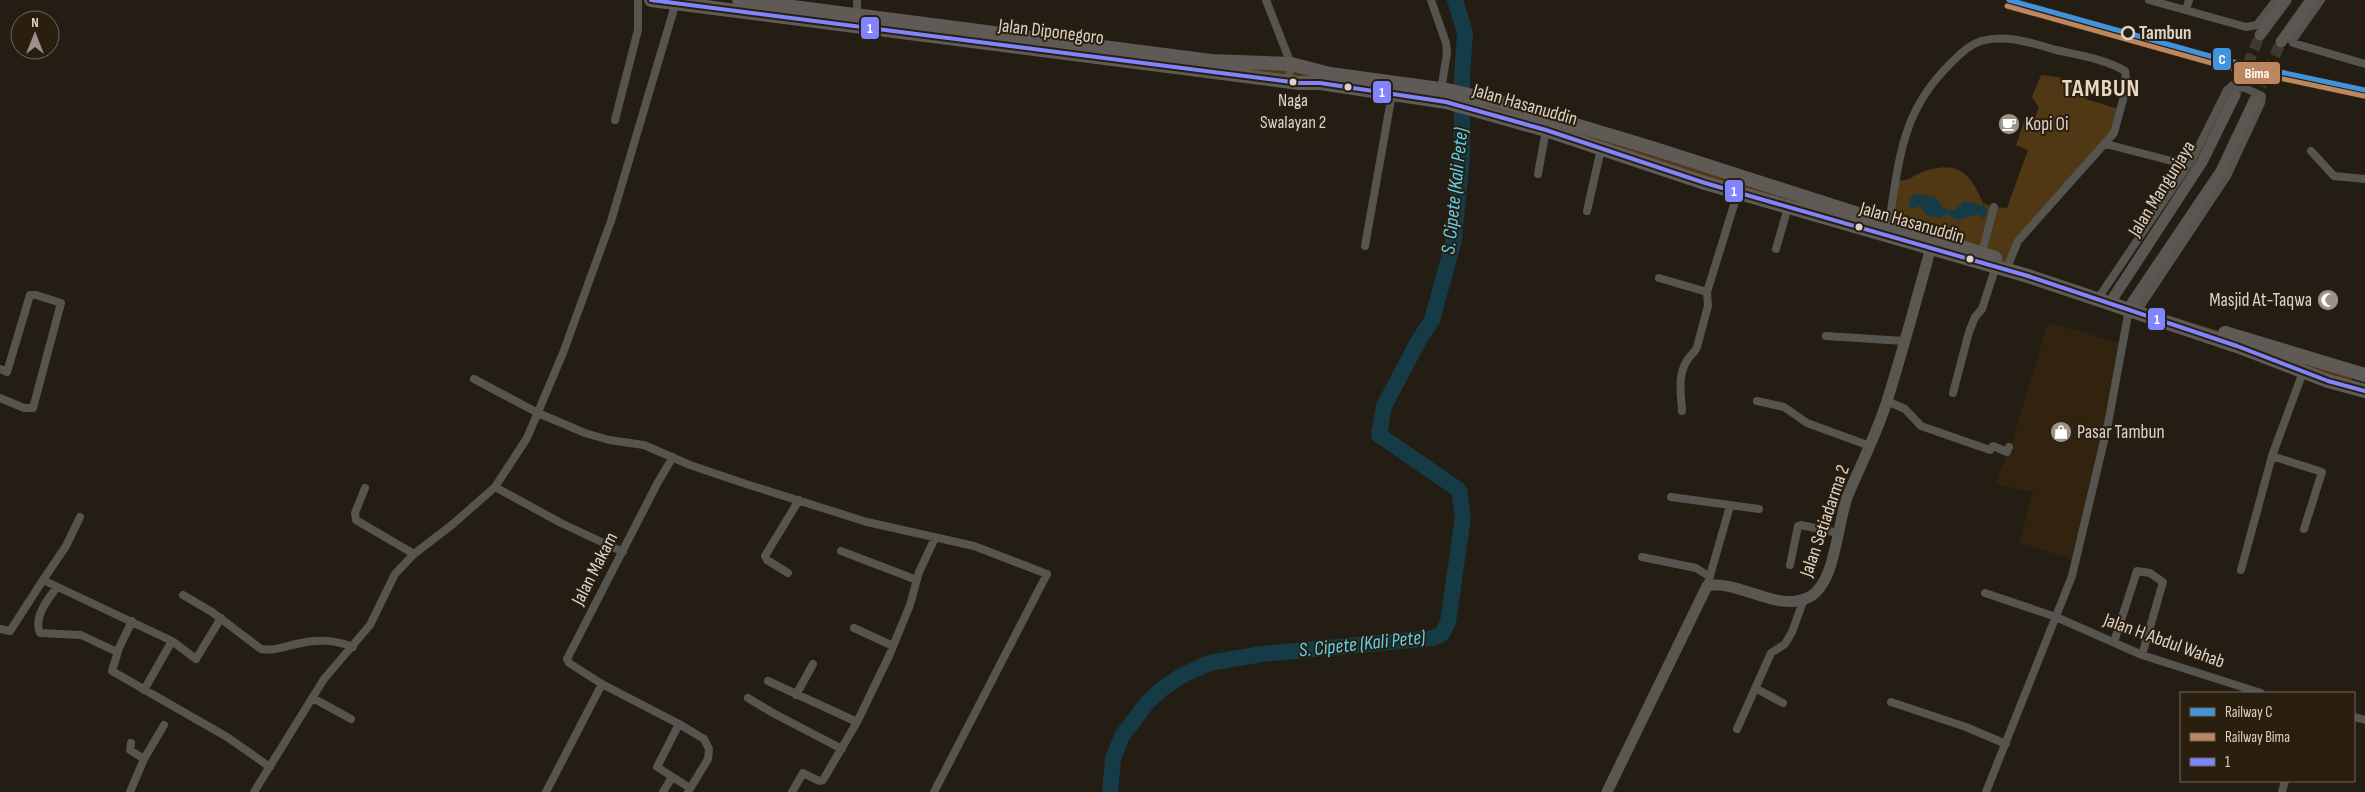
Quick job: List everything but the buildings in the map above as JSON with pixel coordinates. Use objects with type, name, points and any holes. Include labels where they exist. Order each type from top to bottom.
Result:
[{"type":"highway","name":"Jalan Diponegoro","points":[[651,0],[1288,81],[1392,88],[1444,94]]},
{"type":"highway","name":"Jalan Diponegoro","points":[[739,0],[857,7],[1211,61],[1290,64],[1392,88]]},
{"type":"highway","name":"Jalan Hasanuddin","points":[[1444,94],[1652,148],[1782,191],[1982,252],[2002,265],[2104,303],[2134,307],[2360,374]]},
{"type":"highway","name":"Jalan Hasanuddin","points":[[1490,107],[1546,130],[1601,149],[1738,192],[2107,296],[2303,372],[2365,391]]},
{"type":"highway","points":[[2349,386],[2360,374]]},
{"type":"main road","points":[[2260,35],[2286,0]]},
{"type":"main road","points":[[2280,42],[2311,0]]},
{"type":"main road","name":"Jalan Mangunjaya","points":[[2107,296],[2202,162],[2235,95]]},
{"type":"main road","name":"Jalan Mangunjaya","points":[[2134,307],[2220,171],[2254,101]]},
{"type":"main road","name":"Jalan Setiadarma 2","points":[[1709,581],[1777,600],[1794,601],[1804,599],[1820,589],[1824,583],[1848,495],[1870,446],[1887,401],[1931,247]]},
{"type":"main road","points":[[1606,792],[1662,682],[1709,581]]},
{"type":"street","points":[[614,120],[638,30],[638,0]]},
{"type":"street","points":[[1266,0],[1290,64],[1288,81]]},
{"type":"street","points":[[1431,0],[1446,43],[1444,94]]},
{"type":"street","points":[[2149,0],[2252,27],[2257,25],[2276,0]]},
{"type":"street","points":[[2186,10],[2189,0]]},
{"type":"street","points":[[2321,0],[2292,41],[2293,43],[2365,64]]},
{"type":"street","points":[[254,792],[324,679],[354,647],[370,625],[396,574],[414,554],[453,524],[495,487],[527,438],[563,353],[611,221],[676,2]]},
{"type":"street","points":[[1888,222],[1911,116],[1932,82],[1959,55],[1981,41],[2001,39],[2025,41],[2125,70],[2127,84],[2120,118],[2114,133],[2018,241],[2002,265],[1982,309],[1975,317],[1968,332],[1953,393]]},
{"type":"street","points":[[1986,792],[2072,576],[2086,522],[2134,307],[2226,176],[2262,103],[2262,96],[2245,88],[2233,85],[2230,87],[2187,165],[2107,296]]},
{"type":"street","points":[[1365,246],[1392,88]]},
{"type":"street","points":[[1538,174],[1546,130]]},
{"type":"street","points":[[2106,144],[2187,165]]},
{"type":"street","points":[[1587,211],[1601,149]]},
{"type":"street","points":[[2311,151],[2334,176],[2365,179]]},
{"type":"street","points":[[1682,411],[1680,376],[1688,358],[1697,347],[1708,306],[1707,292],[1738,192]]},
{"type":"street","points":[[1776,249],[1788,207]]},
{"type":"street","points":[[1982,252],[1994,207]]},
{"type":"street","points":[[1659,278],[1707,292]]},
{"type":"street","points":[[0,369],[7,372],[30,296],[36,295],[60,303],[62,305],[33,408],[24,408],[0,398]]},
{"type":"street","points":[[1826,336],[1904,341]]},
{"type":"street","points":[[2241,570],[2272,456],[2303,372]]},
{"type":"street","points":[[474,379],[538,413],[585,433],[608,440],[644,445],[727,478],[867,522],[987,550],[1047,574],[934,792]]},
{"type":"street","points":[[1757,401],[1784,406],[1806,423],[1870,446]]},
{"type":"street","points":[[1887,401],[1905,409],[1921,426],[1990,450],[1993,446],[2007,452],[2009,447]]},
{"type":"street","points":[[2272,456],[2322,472],[2304,529]]},
{"type":"street","name":"Jalan Makam","points":[[673,457],[658,482],[568,659],[569,663],[602,684],[680,724],[704,739],[709,749],[708,759],[689,790]]},
{"type":"street","points":[[495,487],[562,523],[624,552]]},
{"type":"street","points":[[365,488],[355,513],[356,520],[414,554]]},
{"type":"street","points":[[1671,497],[1759,509]]},
{"type":"street","points":[[788,573],[767,560],[765,556],[799,500]]},
{"type":"street","points":[[1642,557],[1696,568],[1709,581],[1730,506]]},
{"type":"street","points":[[0,629],[10,631],[66,546],[80,518]]},
{"type":"street","points":[[1790,565],[1798,526],[1801,525],[1838,533]]},
{"type":"street","points":[[792,792],[803,773],[820,781],[823,780],[857,722],[893,646],[910,605],[917,580],[935,538]]},
{"type":"street","points":[[841,551],[917,580]]},
{"type":"street","points":[[2114,642],[2137,571],[2150,573],[2163,582],[2142,655]]},
{"type":"street","points":[[43,580],[172,641],[196,659],[221,618]]},
{"type":"street","points":[[57,587],[39,616],[37,627],[40,632],[81,635],[117,652]]},
{"type":"street","name":"Jalan H Abdul Wahab","points":[[1985,593],[2056,617],[2142,655],[2258,692]]},
{"type":"street","points":[[183,595],[221,618],[262,649],[271,650],[321,640],[342,642],[354,647]]},
{"type":"street","points":[[1738,729],[1771,653],[1785,644],[1792,632],[1804,599]]},
{"type":"street","points":[[132,621],[117,652],[111,670],[227,738],[270,767]]},
{"type":"street","points":[[854,628],[893,646]]},
{"type":"street","points":[[144,690],[172,641]]},
{"type":"street","points":[[796,695],[813,664]]},
{"type":"street","points":[[768,682],[857,722]]},
{"type":"street","points":[[546,792],[602,684]]},
{"type":"street","points":[[1757,689],[1783,702]]},
{"type":"street","points":[[313,698],[351,719]]},
{"type":"street","points":[[748,698],[773,713],[842,748]]},
{"type":"street","points":[[1891,702],[1966,727],[2006,744]]},
{"type":"street","points":[[680,724],[657,764],[658,769],[689,790]]},
{"type":"street","points":[[130,792],[144,759],[164,725]]},
{"type":"street","points":[[131,743],[130,750],[144,759]]},
{"type":"street","points":[[663,792],[672,777]]},
{"type":"street","points":[[939,792],[940,781]]},
{"type":"shaded area","points":[[819,10],[1441,90],[1888,222],[1896,181],[1909,179],[1936,168],[1946,167],[1962,172],[1974,184],[1983,203],[1994,207],[2007,208],[2028,150],[2016,145],[2026,116],[2035,117],[2039,108],[2032,97],[2041,75],[2058,77],[2087,86],[2086,99],[2122,110],[2114,133],[2018,241],[2009,263],[2140,307],[2355,372],[2349,386],[2237,346],[1492,114]]},
{"type":"shaded area","name":"Pasar Tambun","points":[[2048,322],[2123,344],[2075,561],[2019,542],[2033,492],[1995,484],[2012,442]]},
{"type":"water","points":[[1914,194],[1935,197],[1946,209],[1955,210],[1964,201],[1984,206],[1988,212],[1983,219],[1979,214],[1958,220],[1947,214],[1941,218],[1926,215],[1920,206],[1913,209],[1910,207],[1909,200]]},
{"type":"waterway","name":"S. Cipete (Kali Pete)","points":[[1110,792],[1113,759],[1122,736],[1147,703],[1162,689],[1181,676],[1209,663],[1262,654],[1433,638],[1442,634],[1448,622],[1463,517],[1459,490],[1379,435],[1384,406],[1419,340],[1432,320],[1454,240],[1462,155],[1462,78],[1465,33],[1455,0]]},
{"type":"tunnel","points":[[2235,95],[2260,35]]},
{"type":"tunnel","points":[[2254,101],[2281,42]]},
{"type":"rail line","name":"C","points":[[2009,0],[2224,60],[2365,90]]},
{"type":"rail line","name":"Bima","points":[[2007,6],[2222,66],[2364,96]]},
{"type":"transit line","name":"1","points":[[651,0],[1299,83],[1320,83],[1446,102],[1546,130],[1705,183],[2028,276],[2237,346],[2328,381],[2365,391]]},
{"type":"place","name":"Tambun","points":[[2128,33]]},
{"type":"place","name":"Naga Swalayan 2","points":[[1293,82]]},
{"type":"place","name":"Kopi Oi","points":[[2009,124]]},
{"type":"place","name":"Masjid At-Taqwa","points":[[2328,300]]},
{"type":"place","name":"Pasar Tambun","points":[[2061,432]]},
{"type":"district","name":"TAMBUN","points":[[2101,88]]}]
